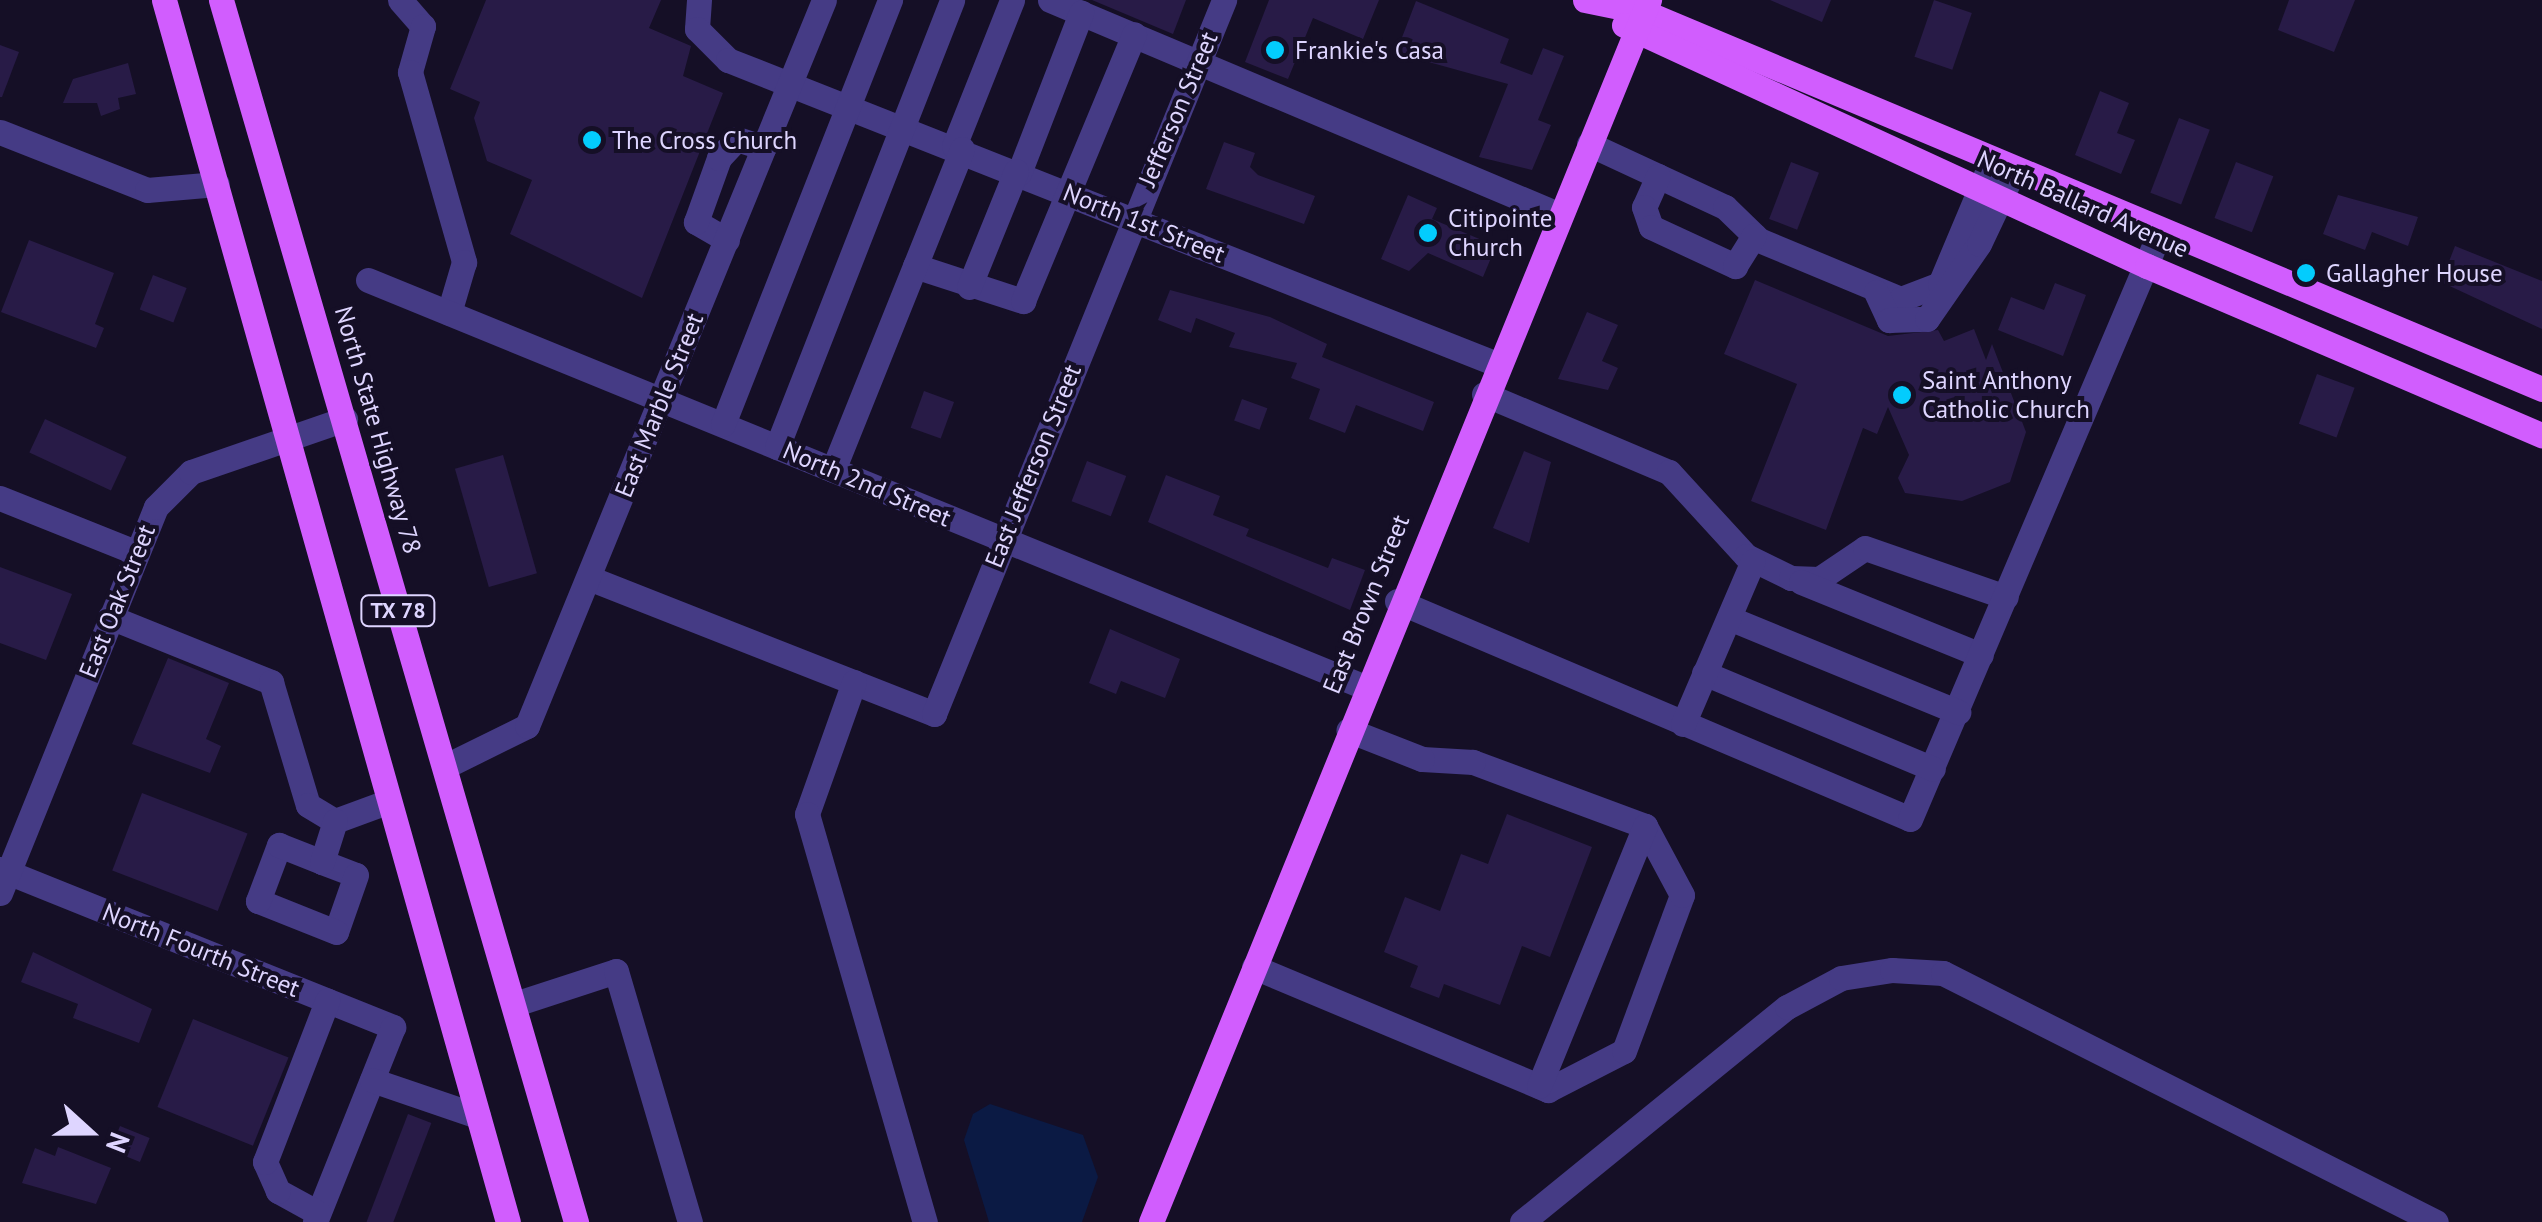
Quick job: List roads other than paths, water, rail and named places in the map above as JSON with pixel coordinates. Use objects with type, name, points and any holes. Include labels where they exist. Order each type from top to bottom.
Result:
[{"type":"main road","name":"TX 78","points":[[164,0],[284,440],[508,1222]]},
{"type":"main road","name":"North State Highway 78","points":[[221,0],[448,765],[576,1222]]},
{"type":"main road","name":"North Ballard Avenue","points":[[1584,0],[1642,16],[2160,234],[2542,389]]},
{"type":"main road","name":"North Ballard Avenue","points":[[1642,16],[1990,195],[2542,435]]},
{"type":"main road","name":"East Brown Street","points":[[1150,1222],[1397,602],[1642,16]]},
{"type":"street","points":[[400,0],[423,26],[410,72],[464,262],[449,313]]},
{"type":"street","name":"North 1st Street","points":[[699,0],[698,29],[710,47],[1497,364]]},
{"type":"street","name":"East Marble Street","points":[[448,765],[527,726],[824,0]]},
{"type":"street","points":[[723,424],[890,0]]},
{"type":"street","points":[[777,447],[906,126],[952,0]]},
{"type":"street","points":[[832,470],[914,266],[1012,0]]},
{"type":"street","points":[[1050,0],[1560,215]]},
{"type":"street","name":"Jefferson Street","points":[[1132,218],[1224,0]]},
{"type":"street","points":[[969,287],[1082,13]]},
{"type":"street","points":[[914,266],[969,287],[1023,301],[1134,34]]},
{"type":"street","points":[[0,132],[148,190],[217,184]]},
{"type":"street","points":[[726,240],[696,222],[719,158],[737,139],[764,148]]},
{"type":"street","points":[[1589,144],[1725,208],[1754,235],[1876,292],[1922,297],[1944,288],[2003,165]]},
{"type":"street","points":[[1658,176],[1644,207],[1652,227],[1735,266],[1754,235]]},
{"type":"street","name":"East Jefferson Street","points":[[854,682],[934,714],[1132,218]]},
{"type":"street","points":[[1397,602],[1910,819],[2160,234]]},
{"type":"street","name":"North 2nd Street","points":[[368,280],[1365,687]]},
{"type":"street","points":[[1484,394],[1670,472],[1752,560],[1981,656]]},
{"type":"street","name":"East Oak Street","points":[[3,878],[156,506],[190,472],[345,419]]},
{"type":"street","points":[[0,498],[136,552]]},
{"type":"street","points":[[1796,580],[1819,578],[1865,548],[2006,597]]},
{"type":"street","points":[[1682,724],[1752,560]]},
{"type":"street","points":[[589,578],[854,682],[807,814],[925,1222]]},
{"type":"street","points":[[110,616],[270,682],[308,805],[335,822]]},
{"type":"street","points":[[1729,618],[1958,712]]},
{"type":"street","points":[[1704,674],[1932,769]]},
{"type":"street","points":[[1254,967],[1548,1090],[1624,1051],[1682,896],[1645,826],[1472,762],[1422,759],[1348,730]]},
{"type":"street","points":[[335,822],[388,802]]},
{"type":"street","points":[[322,862],[335,822]]},
{"type":"street","points":[[1538,1086],[1645,826]]},
{"type":"street","name":"North Fourth Street","points":[[3,878],[393,1027],[372,1080]]},
{"type":"street","points":[[1522,1222],[1787,1006],[1841,978],[1892,970],[1944,973],[2436,1222]]},
{"type":"street","points":[[515,1004],[616,971],[690,1222]]},
{"type":"street","points":[[327,1000],[266,1162],[278,1191],[316,1218],[372,1080],[478,1116]]},
{"type":"water","points":[[990,1104],[1083,1135],[1098,1177],[1082,1222],[989,1222],[964,1140],[973,1114]]},
{"type":"place","name":"Frankie's Casa","points":[[1275,50]]},
{"type":"place","name":"The Cross Church","points":[[592,140]]},
{"type":"place","name":"Citipointe Church","points":[[1428,233]]},
{"type":"place","name":"Gallagher House","points":[[2306,273]]},
{"type":"place","name":"Saint Anthony Catholic Church","points":[[1902,395]]}]
